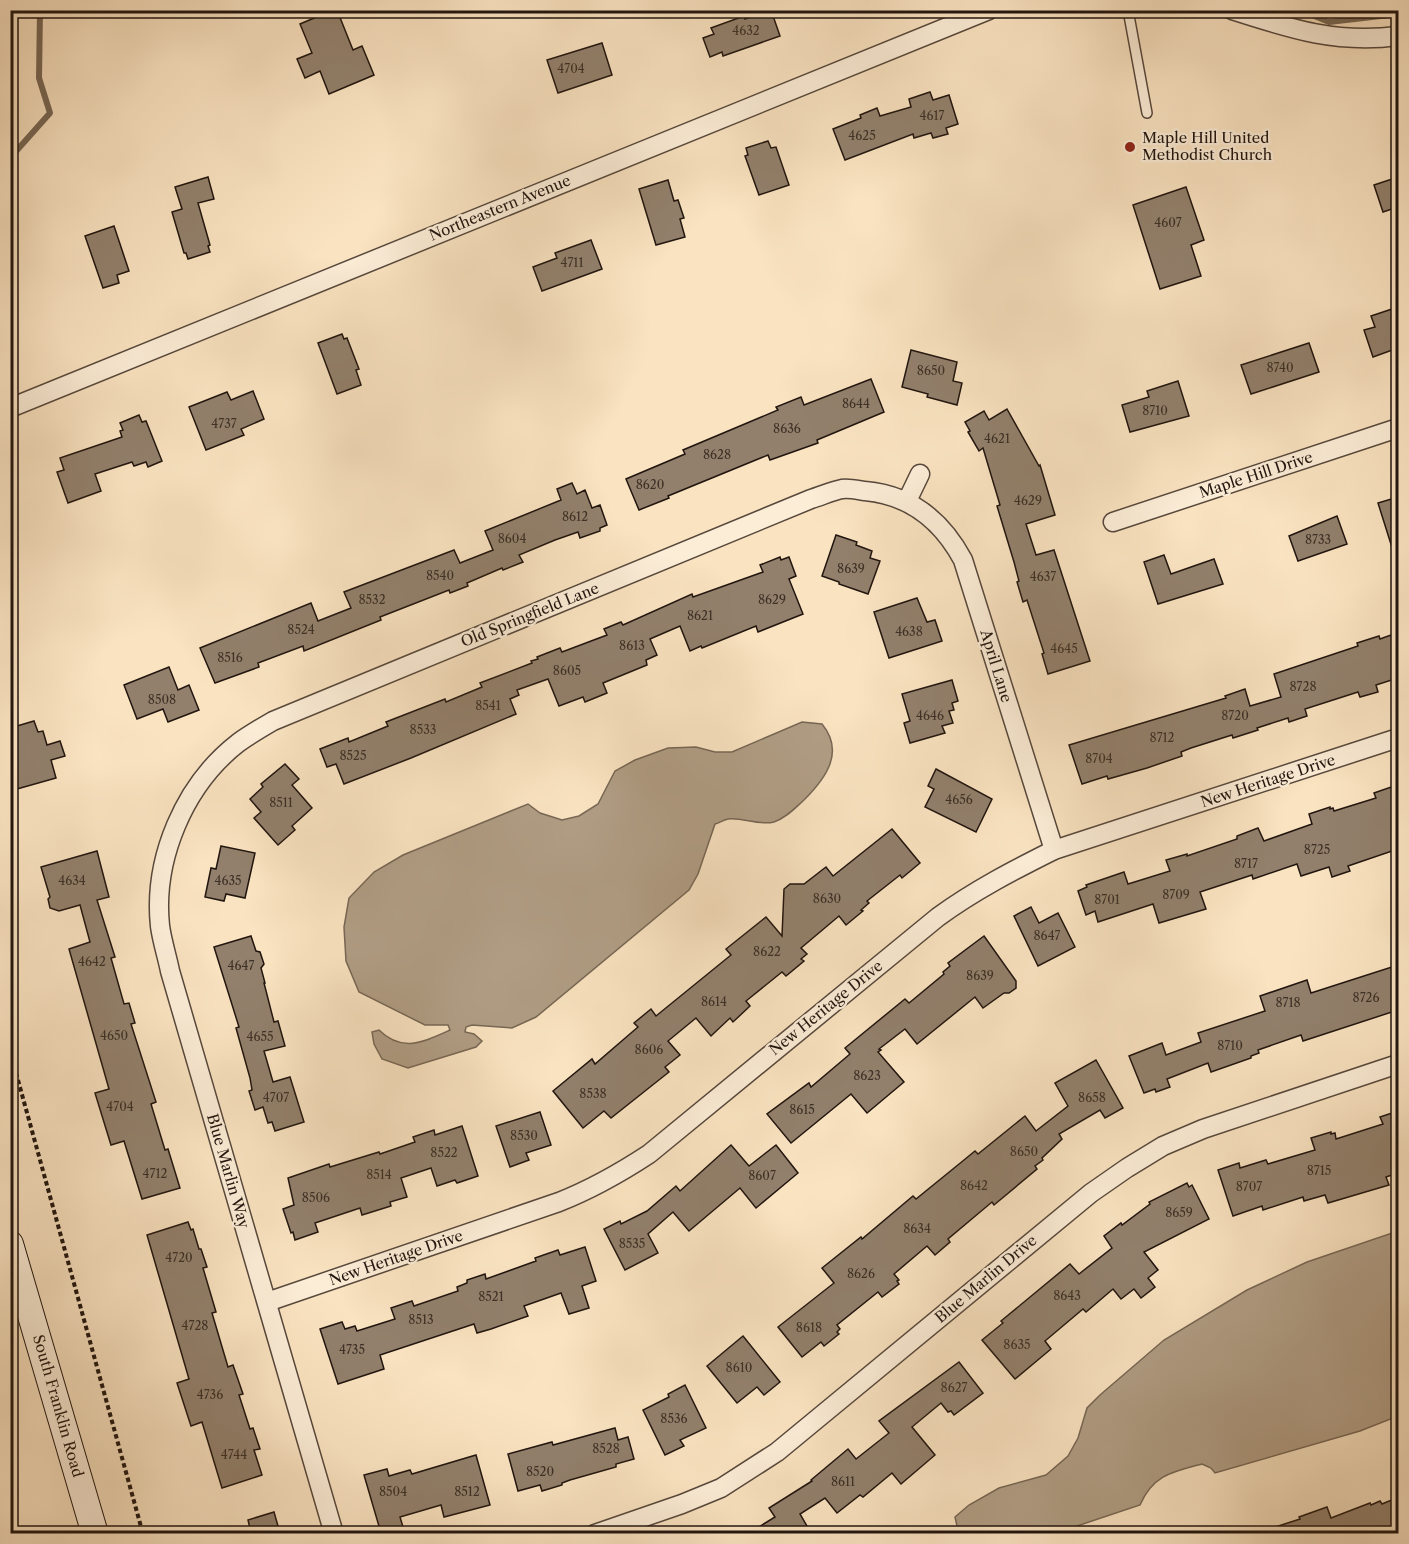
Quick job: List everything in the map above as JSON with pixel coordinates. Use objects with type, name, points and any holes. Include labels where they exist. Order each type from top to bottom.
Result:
[{"type":"main road","name":"South Franklin Road","points":[[10,1244],[96,1533]]},
{"type":"street","name":"Northeastern Avenue","points":[[10,408],[989,10]]},
{"type":"street","points":[[1232,10],[1281,27],[1328,37],[1377,39],[1398,36]]},
{"type":"street","name":"Maple Hill Drive","points":[[1113,522],[1398,428]]},
{"type":"street","points":[[907,501],[920,474]]},
{"type":"street","name":"Old Springfield Lane","points":[[185,807],[209,771],[237,744],[284,716],[811,499],[843,489],[878,492],[907,501]]},
{"type":"street","name":"April Lane","points":[[907,501],[934,522],[954,543],[963,560],[1054,850]]},
{"type":"street","name":"New Heritage Drive","points":[[267,1302],[559,1202],[586,1192],[616,1176],[649,1154],[938,916],[968,894],[1054,850],[1398,738]]},
{"type":"street","name":"Blue Marlin Way","points":[[185,807],[168,845],[160,885],[160,926],[170,971],[334,1533]]},
{"type":"street","name":"Blue Marlin Drive","points":[[595,1533],[682,1504],[721,1488],[777,1452],[1091,1193],[1163,1146],[1221,1123],[1398,1064]]},
{"type":"lane","points":[[1128,10],[1147,113]]},
{"type":"path","points":[[10,1051],[142,1533]]},
{"type":"shaded area","points":[[802,722],[822,724],[829,734],[832,745],[830,764],[812,792],[790,813],[774,822],[726,819],[715,824],[698,874],[689,890],[536,1017],[512,1028],[472,1025],[466,1027],[465,1032],[474,1034],[482,1041],[476,1047],[408,1068],[382,1059],[374,1044],[372,1032],[379,1030],[396,1041],[413,1043],[450,1030],[448,1025],[425,1025],[359,992],[346,961],[344,927],[349,898],[374,872],[403,855],[528,804],[540,813],[562,820],[579,816],[598,804],[615,771],[635,760],[668,748],[696,747],[715,752],[732,752]]},
{"type":"shaded area","points":[[1398,1231],[1398,1416],[1360,1431],[1215,1473],[1211,1468],[1202,1464],[1173,1473],[1157,1481],[1140,1505],[1056,1533],[961,1533],[955,1517],[969,1505],[999,1488],[1046,1475],[1068,1456],[1078,1438],[1087,1408],[1164,1340],[1247,1290],[1307,1262]]},
{"type":"building","points":[[317,10],[337,10],[353,50],[362,46],[374,75],[329,94],[320,71],[305,78],[297,59],[312,53],[300,24],[319,16]]},
{"type":"building","points":[[771,10],[780,36],[723,56],[722,52],[710,57],[703,38],[714,34],[711,28],[744,16],[745,19]]},
{"type":"building","points":[[602,43],[612,75],[558,93],[547,60]]},
{"type":"building","points":[[930,92],[933,100],[949,95],[958,124],[946,128],[948,134],[933,138],[931,133],[914,138],[913,134],[845,160],[833,129],[861,118],[860,115],[877,108],[880,116],[911,107],[909,99]]},
{"type":"building","points":[[768,141],[771,148],[776,147],[789,185],[759,195],[745,156],[748,155],[746,148]]},
{"type":"building","points":[[208,177],[214,199],[198,203],[210,252],[188,259],[184,253],[172,212],[182,209],[175,187]]},
{"type":"building","points":[[1398,177],[1398,207],[1383,212],[1374,185]]},
{"type":"building","points":[[668,180],[674,201],[678,200],[684,218],[680,219],[685,237],[656,245],[639,189]]},
{"type":"building","points":[[1186,187],[1204,240],[1191,245],[1201,276],[1160,289],[1133,205]]},
{"type":"building","points":[[114,226],[129,271],[117,275],[119,283],[103,288],[85,236]]},
{"type":"building","points":[[591,240],[602,269],[542,291],[533,267],[557,258],[555,253]]},
{"type":"building","points":[[1392,309],[1398,328],[1398,348],[1373,357],[1364,330],[1375,327],[1371,316]]},
{"type":"building","points":[[342,334],[344,339],[347,338],[359,369],[356,370],[361,385],[337,394],[318,343]]},
{"type":"building","points":[[1309,343],[1319,372],[1251,394],[1241,365]]},
{"type":"building","points":[[911,350],[957,362],[953,381],[962,383],[957,405],[902,387]]},
{"type":"building","points":[[871,379],[884,412],[817,440],[818,443],[770,460],[768,455],[639,510],[626,479],[685,454],[683,450],[778,410],[776,407],[801,397],[804,405]]},
{"type":"building","points":[[1178,381],[1189,416],[1130,432],[1122,405],[1149,397],[1147,391]]},
{"type":"building","points":[[253,391],[264,419],[241,429],[244,435],[206,450],[189,407],[227,392],[231,400]]},
{"type":"building","points":[[1007,409],[1040,465],[1055,515],[1026,524],[1036,555],[1054,550],[1090,661],[1048,674],[1042,654],[1044,653],[1027,600],[1023,602],[1017,582],[1019,581],[1014,562],[997,506],[1000,505],[983,448],[979,451],[965,422],[984,411],[989,420]]},
{"type":"building","points":[[139,415],[142,422],[146,421],[162,461],[148,467],[146,462],[134,466],[132,462],[95,474],[101,491],[68,503],[57,472],[64,470],[60,458],[122,437],[120,431],[123,430],[120,423]]},
{"type":"building","points":[[572,483],[577,494],[585,490],[592,508],[600,505],[607,525],[600,528],[600,531],[580,538],[578,532],[555,540],[519,555],[523,562],[467,583],[468,586],[450,593],[449,590],[380,617],[381,620],[304,651],[303,646],[258,663],[259,667],[215,683],[200,648],[311,603],[318,621],[351,608],[344,592],[454,550],[460,563],[493,550],[485,531],[561,500],[557,489]]},
{"type":"building","points":[[1398,497],[1398,557],[1395,557],[1378,503]]},
{"type":"building","points":[[1337,516],[1347,544],[1298,561],[1289,536]]},
{"type":"building","points":[[836,535],[857,542],[856,545],[872,551],[870,558],[880,561],[868,594],[822,576]]},
{"type":"building","points":[[1164,555],[1171,574],[1214,559],[1223,584],[1158,604],[1144,562]]},
{"type":"building","points":[[780,557],[781,560],[789,557],[796,576],[789,579],[803,614],[758,632],[756,626],[690,651],[680,626],[650,639],[657,655],[646,660],[647,665],[603,683],[607,693],[585,702],[583,697],[559,706],[548,679],[517,690],[519,695],[510,699],[516,714],[411,758],[344,784],[336,764],[327,767],[320,749],[348,738],[349,742],[388,726],[386,722],[482,687],[480,683],[532,663],[531,661],[538,659],[537,657],[560,648],[562,652],[607,635],[604,629],[621,622],[623,625],[692,594],[693,597],[763,572],[760,565]]},
{"type":"building","points":[[917,598],[927,622],[935,620],[942,641],[889,658],[874,612]]},
{"type":"building","points":[[1391,635],[1398,660],[1398,678],[1376,685],[1378,692],[1360,697],[1358,692],[1305,709],[1307,716],[1289,722],[1288,718],[1233,738],[1232,735],[1191,748],[1181,752],[1182,756],[1147,768],[1082,784],[1069,745],[1226,698],[1225,696],[1245,689],[1250,706],[1281,697],[1274,674],[1358,646],[1357,643]]},
{"type":"building","points":[[169,667],[178,690],[189,685],[199,710],[168,722],[163,709],[137,719],[124,685]]},
{"type":"building","points":[[952,680],[958,701],[952,703],[954,710],[949,711],[953,723],[942,726],[945,733],[910,743],[904,723],[910,721],[902,694]]},
{"type":"building","points":[[34,721],[38,732],[43,731],[47,745],[60,741],[65,756],[51,760],[56,778],[10,791],[10,728]]},
{"type":"building","points":[[285,764],[299,779],[292,785],[312,808],[292,826],[295,830],[278,845],[254,818],[261,812],[250,799],[263,787],[261,784]]},
{"type":"building","points":[[936,769],[992,799],[976,832],[925,807],[934,789],[928,786]]},
{"type":"building","points":[[1394,786],[1394,788],[1398,787],[1398,849],[1348,866],[1350,871],[1332,877],[1329,867],[1301,876],[1297,864],[1253,879],[1252,875],[1200,892],[1206,909],[1159,923],[1153,904],[1098,922],[1095,911],[1086,915],[1078,891],[1087,887],[1086,885],[1124,872],[1128,884],[1170,871],[1166,860],[1187,854],[1187,856],[1237,839],[1237,836],[1258,828],[1264,841],[1312,824],[1309,814],[1330,807],[1334,811],[1376,798],[1374,793]]},
{"type":"building","points":[[892,829],[920,863],[902,878],[900,875],[867,901],[869,903],[861,910],[863,911],[846,925],[839,916],[801,948],[807,954],[801,959],[804,961],[786,976],[782,972],[746,1001],[750,1006],[733,1022],[730,1018],[711,1036],[696,1018],[668,1041],[680,1055],[665,1067],[669,1072],[611,1118],[604,1111],[583,1128],[553,1091],[592,1059],[595,1064],[638,1027],[634,1023],[651,1009],[656,1016],[731,955],[726,949],[766,917],[782,936],[784,889],[790,884],[804,884],[826,867],[833,876]]},
{"type":"building","points":[[221,846],[255,853],[245,898],[226,894],[224,901],[205,897],[211,868],[216,869]]},
{"type":"building","points":[[97,851],[109,897],[97,900],[115,957],[111,958],[124,1004],[129,1003],[135,1023],[131,1024],[156,1102],[151,1104],[180,1188],[142,1199],[124,1141],[111,1145],[95,1093],[109,1089],[69,949],[90,942],[80,905],[59,911],[50,908],[48,899],[50,897],[41,867]]},
{"type":"building","points":[[1031,907],[1039,923],[1058,913],[1075,947],[1038,966],[1014,916]]},
{"type":"building","points":[[251,936],[264,964],[261,968],[264,983],[274,1022],[278,1021],[285,1046],[264,1051],[273,1082],[290,1077],[304,1122],[275,1131],[272,1122],[268,1123],[263,1107],[255,1110],[249,1091],[252,1090],[250,1078],[236,1028],[239,1027],[214,947]]},
{"type":"building","points":[[984,936],[1016,981],[1016,988],[1009,993],[1004,993],[983,1008],[975,997],[917,1044],[905,1029],[878,1052],[904,1082],[867,1113],[851,1094],[791,1143],[767,1114],[809,1083],[811,1087],[850,1054],[845,1048],[905,999],[909,1003],[944,974],[943,972],[950,966],[948,963]]},
{"type":"building","points":[[1398,965],[1398,1010],[1303,1041],[1301,1035],[1258,1050],[1259,1053],[1251,1058],[1211,1072],[1208,1063],[1167,1079],[1170,1087],[1144,1093],[1129,1056],[1162,1043],[1166,1055],[1201,1042],[1198,1033],[1265,1011],[1260,996],[1307,980],[1311,993]]},
{"type":"building","points":[[1096,1060],[1123,1108],[1105,1118],[1100,1110],[1059,1134],[1062,1139],[1035,1166],[1037,1169],[994,1205],[992,1202],[948,1239],[950,1242],[935,1255],[927,1246],[894,1274],[899,1284],[882,1297],[878,1292],[837,1325],[840,1329],[837,1332],[839,1334],[824,1346],[821,1342],[802,1357],[778,1327],[834,1283],[822,1268],[861,1237],[862,1239],[913,1196],[916,1199],[975,1151],[978,1154],[1025,1116],[1036,1131],[1068,1106],[1055,1083]]},
{"type":"building","points":[[1398,1111],[1398,1173],[1386,1177],[1389,1185],[1328,1203],[1325,1195],[1304,1201],[1303,1197],[1263,1210],[1262,1206],[1233,1216],[1218,1170],[1239,1163],[1240,1168],[1266,1160],[1268,1164],[1315,1150],[1311,1138],[1331,1132],[1331,1134],[1335,1133],[1336,1139],[1383,1124],[1380,1117]]},
{"type":"building","points":[[540,1112],[551,1145],[526,1153],[529,1160],[510,1167],[496,1126]]},
{"type":"building","points":[[462,1126],[478,1176],[457,1183],[455,1180],[437,1186],[431,1168],[401,1178],[407,1197],[390,1202],[391,1206],[362,1215],[360,1208],[315,1223],[318,1232],[295,1240],[283,1209],[294,1205],[288,1178],[329,1164],[330,1167],[379,1152],[380,1154],[415,1142],[413,1137],[434,1130],[435,1135]]},
{"type":"building","points":[[731,1145],[749,1166],[776,1145],[798,1173],[756,1208],[740,1188],[689,1231],[673,1212],[648,1234],[658,1253],[625,1270],[604,1229],[620,1221],[621,1224],[647,1211],[676,1186],[680,1191]]},
{"type":"building","points":[[1187,1183],[1189,1187],[1192,1185],[1209,1219],[1144,1252],[1158,1270],[1148,1278],[1155,1287],[1141,1298],[1134,1289],[1121,1299],[1113,1289],[1086,1312],[1083,1309],[1045,1341],[1051,1349],[1015,1379],[982,1340],[1003,1323],[1001,1321],[1070,1264],[1079,1274],[1112,1248],[1104,1236],[1150,1204],[1149,1202]]},
{"type":"building","points":[[188,1222],[191,1230],[193,1229],[207,1267],[203,1268],[216,1312],[212,1313],[228,1367],[233,1365],[243,1394],[239,1395],[250,1429],[253,1428],[260,1449],[254,1450],[262,1475],[222,1488],[202,1422],[191,1426],[177,1383],[189,1379],[147,1235]]},
{"type":"building","points":[[585,1247],[596,1281],[582,1286],[589,1308],[569,1314],[561,1293],[524,1306],[528,1316],[491,1329],[477,1333],[474,1324],[380,1355],[384,1369],[338,1384],[320,1329],[342,1322],[345,1329],[355,1326],[357,1331],[395,1319],[391,1308],[412,1301],[414,1306],[458,1291],[457,1287],[467,1283],[467,1280],[485,1274],[486,1279],[536,1261],[535,1258],[558,1250],[560,1255]]},
{"type":"building","points":[[743,1336],[780,1382],[764,1395],[757,1387],[737,1403],[707,1366]]},
{"type":"building","points":[[959,1362],[983,1393],[954,1415],[951,1411],[948,1412],[941,1403],[912,1427],[935,1455],[901,1484],[892,1473],[863,1497],[860,1495],[837,1513],[825,1498],[800,1514],[811,1533],[749,1533],[775,1517],[769,1508],[812,1481],[848,1449],[856,1459],[889,1433],[879,1421]]},
{"type":"building","points":[[685,1385],[706,1428],[680,1440],[684,1446],[665,1455],[643,1410],[669,1397],[668,1394]]},
{"type":"building","points":[[615,1428],[618,1440],[628,1437],[634,1459],[542,1491],[540,1485],[518,1491],[508,1454],[552,1442],[553,1445]]},
{"type":"building","points":[[476,1455],[490,1505],[444,1517],[441,1505],[400,1517],[403,1527],[381,1533],[364,1475],[387,1469],[389,1476],[410,1470],[412,1474]]},
{"type":"building","points":[[1394,1499],[1398,1513],[1398,1533],[1266,1533],[1266,1530],[1327,1507],[1331,1518],[1370,1503],[1371,1505],[1380,1501],[1382,1504]]},
{"type":"building","points":[[274,1512],[280,1533],[251,1533],[248,1520]]},
{"type":"waterway","points":[[10,158],[50,113],[39,78],[40,10]]},
{"type":"waterway","points":[[1300,10],[1329,22],[1398,14]]},
{"type":"place","name":"Maple Hill United Methodist Church","points":[[1130,147]]}]
